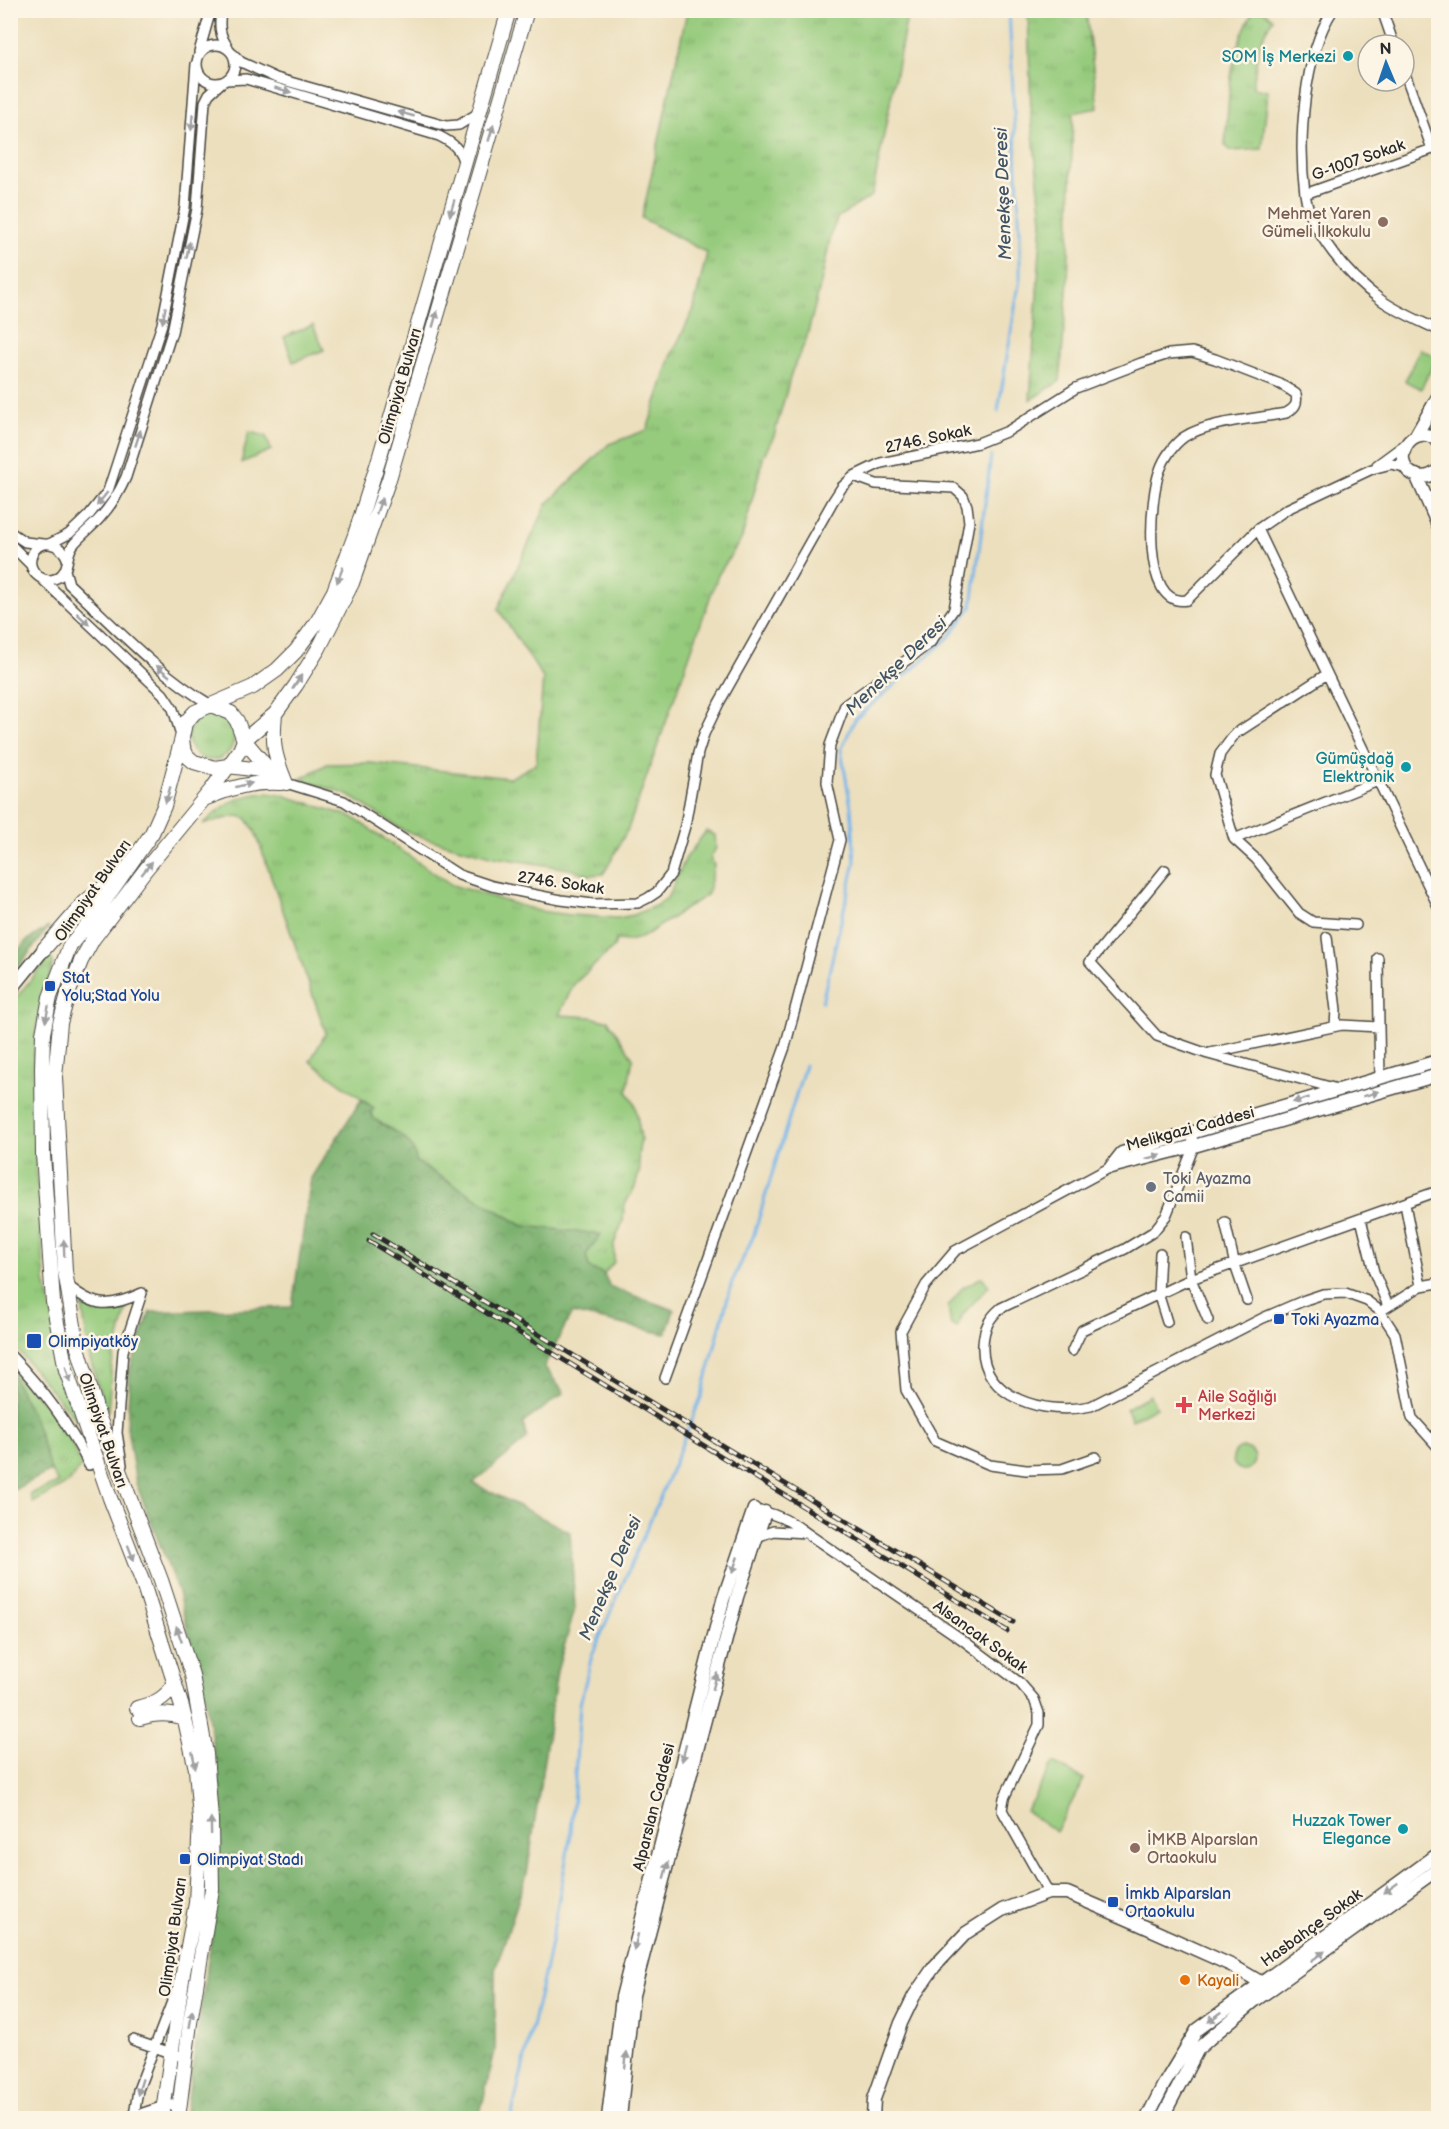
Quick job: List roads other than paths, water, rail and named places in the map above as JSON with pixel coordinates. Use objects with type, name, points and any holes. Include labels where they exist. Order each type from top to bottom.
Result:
[{"type":"main road","name":"Olimpiyat Bulvarı","points":[[210,705],[253,687],[277,670],[296,651],[310,632],[334,591],[369,492],[509,10]]},
{"type":"main road","name":"Olimpiyat Bulvarı","points":[[243,740],[275,714],[319,648],[352,584],[389,479],[527,10]]},
{"type":"main road","points":[[210,705],[231,713],[237,721],[243,740],[265,765],[286,783],[261,770],[228,766],[215,768],[194,762],[187,756],[182,738],[185,723],[195,712],[210,705]]},
{"type":"main road","points":[[275,714],[273,739],[276,758],[286,783]]},
{"type":"main road","name":"Olimpiyat Bulvarı","points":[[163,2112],[183,1973],[196,1903],[200,1819],[196,1770],[185,1718],[143,1583],[110,1498],[66,1370],[52,1302],[43,1154],[43,1034],[50,997],[70,945],[88,924],[152,833],[164,806],[182,738]]},
{"type":"main road","points":[[228,766],[240,750],[243,740]]},
{"type":"main road","name":"Olimpiyat Bulvarı","points":[[178,2118],[212,1889],[211,1819],[206,1754],[192,1674],[161,1580],[98,1415],[77,1344],[66,1285],[55,1077],[60,1023],[81,961],[111,914],[204,800],[228,766]]},
{"type":"main road","points":[[204,800],[248,784],[286,783]]},
{"type":"main road","points":[[44,949],[85,902],[129,866]]},
{"type":"main road","points":[[44,949],[111,914]]},
{"type":"main road","points":[[44,949],[54,948],[62,952],[65,958]]},
{"type":"main road","points":[[175,1684],[165,1698],[138,1713],[169,1713],[185,1718]]},
{"type":"street","points":[[30,564],[33,552],[69,534],[90,514],[108,491],[162,324],[185,207],[197,59],[210,10]]},
{"type":"street","points":[[210,705],[184,689],[147,657],[69,584],[65,570],[67,558],[74,545],[100,519],[118,496],[172,332],[196,209],[205,102],[208,94],[231,76],[236,65],[231,52],[221,39],[219,25],[221,10]]},
{"type":"street","points":[[1305,194],[1301,148],[1307,95],[1313,58],[1321,33],[1333,10]]},
{"type":"street","points":[[1382,10],[1391,33]]},
{"type":"street","points":[[464,167],[462,155],[453,143],[439,136],[246,80],[215,83],[200,75],[197,59],[207,46],[213,44],[224,46],[242,62],[276,78],[446,126],[459,125],[480,112]]},
{"type":"street","points":[[1413,93],[1436,148]]},
{"type":"street","name":"G-1007 Sokak","points":[[1436,148],[1305,194],[1307,209],[1322,237],[1352,274],[1382,301],[1438,330]]},
{"type":"street","name":"2746. Sokak","points":[[286,783],[344,801],[459,875],[492,886],[561,900],[593,904],[638,903],[648,898],[666,882],[671,874],[685,826],[698,753],[712,717],[833,501],[854,476],[881,463],[978,443],[1008,431],[1076,388],[1141,363],[1169,354],[1192,352],[1215,359],[1280,384],[1296,394],[1298,402],[1295,408],[1286,413],[1197,430],[1182,438],[1160,467],[1151,515],[1155,566],[1166,595],[1173,600],[1187,600],[1258,529],[1287,509],[1372,469]]},
{"type":"street","points":[[1437,402],[1411,440],[1403,458],[1438,525]]},
{"type":"street","points":[[1372,469],[1411,440],[1426,435],[1438,441]]},
{"type":"street","points":[[1372,469],[1391,464],[1430,476],[1438,470]]},
{"type":"street","points":[[665,1378],[794,1018],[840,840],[827,782],[831,745],[845,705],[930,643],[954,609],[969,522],[963,496],[954,488],[876,484],[854,476]]},
{"type":"street","points":[[1258,529],[1437,900]]},
{"type":"street","points":[[10,532],[25,542],[60,548],[67,558]]},
{"type":"street","points":[[10,544],[30,564],[32,570],[163,694],[172,709],[182,738]]},
{"type":"street","points":[[41,578],[52,580],[65,570]]},
{"type":"street","points":[[1327,674],[1235,734],[1220,754],[1215,775],[1234,839],[1256,859],[1299,913],[1313,922],[1356,925]]},
{"type":"street","points":[[1234,839],[1378,781]]},
{"type":"street","points":[[1165,870],[1090,962],[1157,1036],[1208,1054],[1341,1089],[1346,1101]]},
{"type":"street","points":[[1327,937],[1335,1000],[1335,1026]]},
{"type":"street","points":[[10,991],[44,949]]},
{"type":"street","points":[[1378,958],[1380,1078]]},
{"type":"street","points":[[1208,1054],[1335,1026],[1379,1027]]},
{"type":"street","name":"Melikgazi Caddesi","points":[[1111,1167],[1122,1153],[1438,1061]]},
{"type":"street","name":"Melikgazi Caddesi","points":[[1111,1167],[1194,1146],[1438,1075]]},
{"type":"street","points":[[1191,1133],[1194,1146],[1166,1216],[1153,1232],[1125,1249],[1001,1308],[992,1316],[983,1334],[982,1349],[988,1373],[1002,1391],[1029,1403],[1050,1407],[1082,1408],[1109,1398],[1263,1318],[1323,1294],[1345,1293],[1384,1309]]},
{"type":"street","points":[[1096,1456],[1062,1469],[1026,1470],[990,1465],[935,1441],[906,1390],[901,1331],[926,1285],[955,1251],[1111,1167]]},
{"type":"street","points":[[1072,1351],[1082,1330],[1158,1293],[1191,1279],[1438,1191]]},
{"type":"street","points":[[1405,1204],[1421,1286]]},
{"type":"street","points":[[1361,1219],[1384,1309],[1395,1334],[1412,1418],[1438,1447]]},
{"type":"street","points":[[1225,1222],[1246,1300]]},
{"type":"street","points":[[1186,1237],[1191,1279],[1209,1320]]},
{"type":"street","points":[[1160,1253],[1158,1293],[1167,1322]]},
{"type":"street","points":[[1384,1309],[1421,1286],[1438,1282]]},
{"type":"street","points":[[66,1285],[84,1299],[113,1305],[142,1293],[123,1352],[118,1390],[117,1433],[126,1491]]},
{"type":"street","points":[[10,1355],[51,1402],[77,1441],[89,1465]]},
{"type":"street","name":"Alsancak Sokak","points":[[759,1510],[775,1514],[795,1524],[971,1645],[1030,1693],[1039,1713],[1039,1725],[1004,1798],[1002,1810],[1049,1893]]},
{"type":"street","name":"Alparslan Caddesi","points":[[620,2118],[633,1995],[737,1597],[757,1537],[759,1510]]},
{"type":"street","name":"Alparslan Caddesi","points":[[608,2118],[622,1997],[723,1600],[759,1510]]},
{"type":"street","points":[[757,1537],[773,1530],[806,1533]]},
{"type":"street","name":"Hasbahçe Sokak","points":[[1162,2118],[1198,2049],[1266,1986],[1438,1854]]},
{"type":"street","name":"Hasbahçe Sokak","points":[[1148,2118],[1163,2086],[1197,2030],[1438,1869]]},
{"type":"street","points":[[873,2118],[874,2099],[901,2023],[914,1996],[934,1967],[966,1933],[1002,1910],[1049,1893],[1067,1893],[1223,1962],[1266,1986]]},
{"type":"street","points":[[181,2104],[163,2112],[134,2117],[138,2090],[183,1973]]},
{"type":"street","points":[[133,2040],[186,2058]]},
{"type":"waterway","name":"Menekşe Deresi","points":[[998,411],[1020,278],[1020,234],[1009,10]]},
{"type":"waterway","name":"Menekşe Deresi","points":[[822,1002],[855,862],[851,807],[841,750],[855,719],[948,638],[972,606],[991,456]]},
{"type":"waterway","name":"Menekşe Deresi","points":[[511,2118],[548,1958],[571,1833],[580,1704],[592,1655],[702,1395],[732,1282],[753,1237],[805,1065]]},
{"type":"railway","points":[[373,1234],[1013,1622]]},
{"type":"railway","points":[[369,1241],[1007,1631]]},
{"type":"place","name":"SOM İş Merkezi","points":[[1348,56]]},
{"type":"place","name":"Mehmet Yaren Gümeli İlkokulu","points":[[1383,222]]},
{"type":"place","name":"Gümüşdağ Elektronik","points":[[1406,767]]},
{"type":"place","name":"Stat Yolu;Stad Yolu","points":[[50,986]]},
{"type":"place","name":"Toki Ayazma Camii","points":[[1151,1187]]},
{"type":"place","name":"Toki Ayazma","points":[[1279,1319]]},
{"type":"place","name":"Olimpiyatköy","points":[[34,1341]]},
{"type":"place","name":"Aile Sağlığı Merkezi","points":[[1184,1405]]},
{"type":"place","name":"Huzzak Tower Elegance","points":[[1403,1829]]},
{"type":"place","name":"İMKB Alparslan Ortaokulu","points":[[1135,1848]]},
{"type":"place","name":"Olimpiyat Stadı","points":[[185,1859]]},
{"type":"place","name":"İmkb Alparslan Ortaokulu","points":[[1113,1902]]},
{"type":"place","name":"Kayali","points":[[1185,1980]]}]
